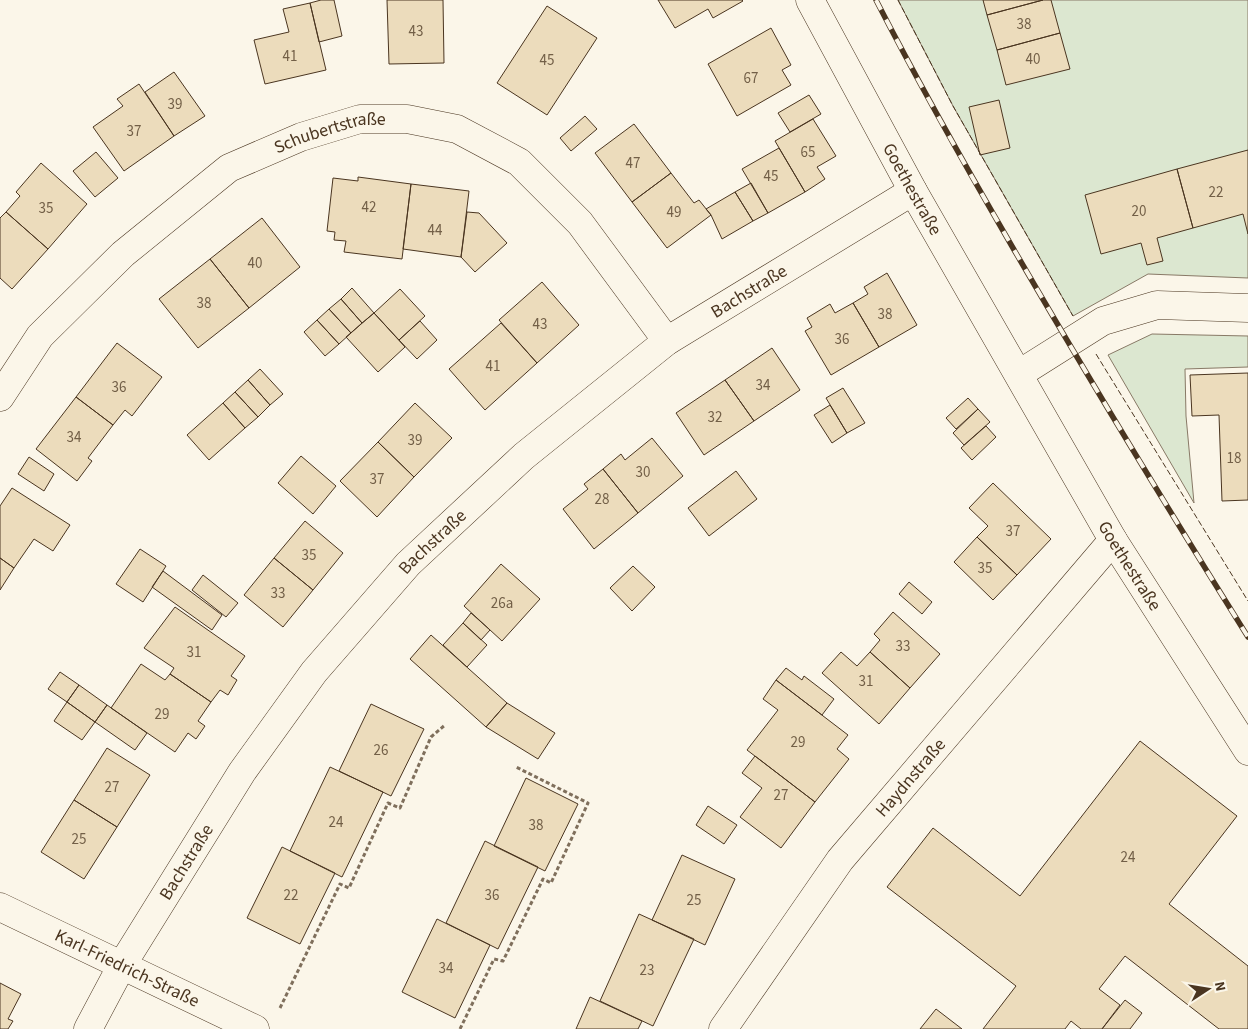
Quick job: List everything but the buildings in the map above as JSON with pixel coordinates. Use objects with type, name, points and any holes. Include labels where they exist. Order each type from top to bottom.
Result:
[{"type":"street","name":"Goethestraße","points":[[810,0],[913,190],[1113,540],[1248,751]]},
{"type":"street","name":"Schubertstraße","points":[[0,396],[40,336],[123,254],[229,168],[300,137],[360,119],[407,119],[457,128],[519,162],[580,222],[667,342]]},
{"type":"street","name":"Bachstraße","points":[[88,1029],[122,965],[242,772],[314,672],[408,564],[524,456],[667,342],[913,190]]},
{"type":"street","points":[[1019,374],[1103,321],[1157,305],[1248,308]]},
{"type":"street","name":"Haydnstraße","points":[[723,1029],[840,860],[1113,540]]},
{"type":"street","name":"Karl-Friedrich-Straße","points":[[0,907],[255,1029]]},
{"type":"path","points":[[278,1012],[340,884],[349,888],[388,803],[400,808],[431,737],[445,724]]},
{"type":"path","points":[[460,1029],[494,959],[503,961],[543,878],[551,883],[588,803],[516,767]]},
{"type":"green space","points":[[898,0],[1248,0],[1248,278],[1148,274],[1073,316],[953,106]]},
{"type":"green space","points":[[1152,334],[1248,336],[1248,367],[1185,369],[1186,416],[1194,503],[1108,355]]},
{"type":"railway","points":[[876,0],[995,218],[1129,444],[1248,637]]},
{"type":"fence","points":[[898,0],[953,106],[1073,316]]},
{"type":"fence","points":[[1096,354],[1248,601]]}]
